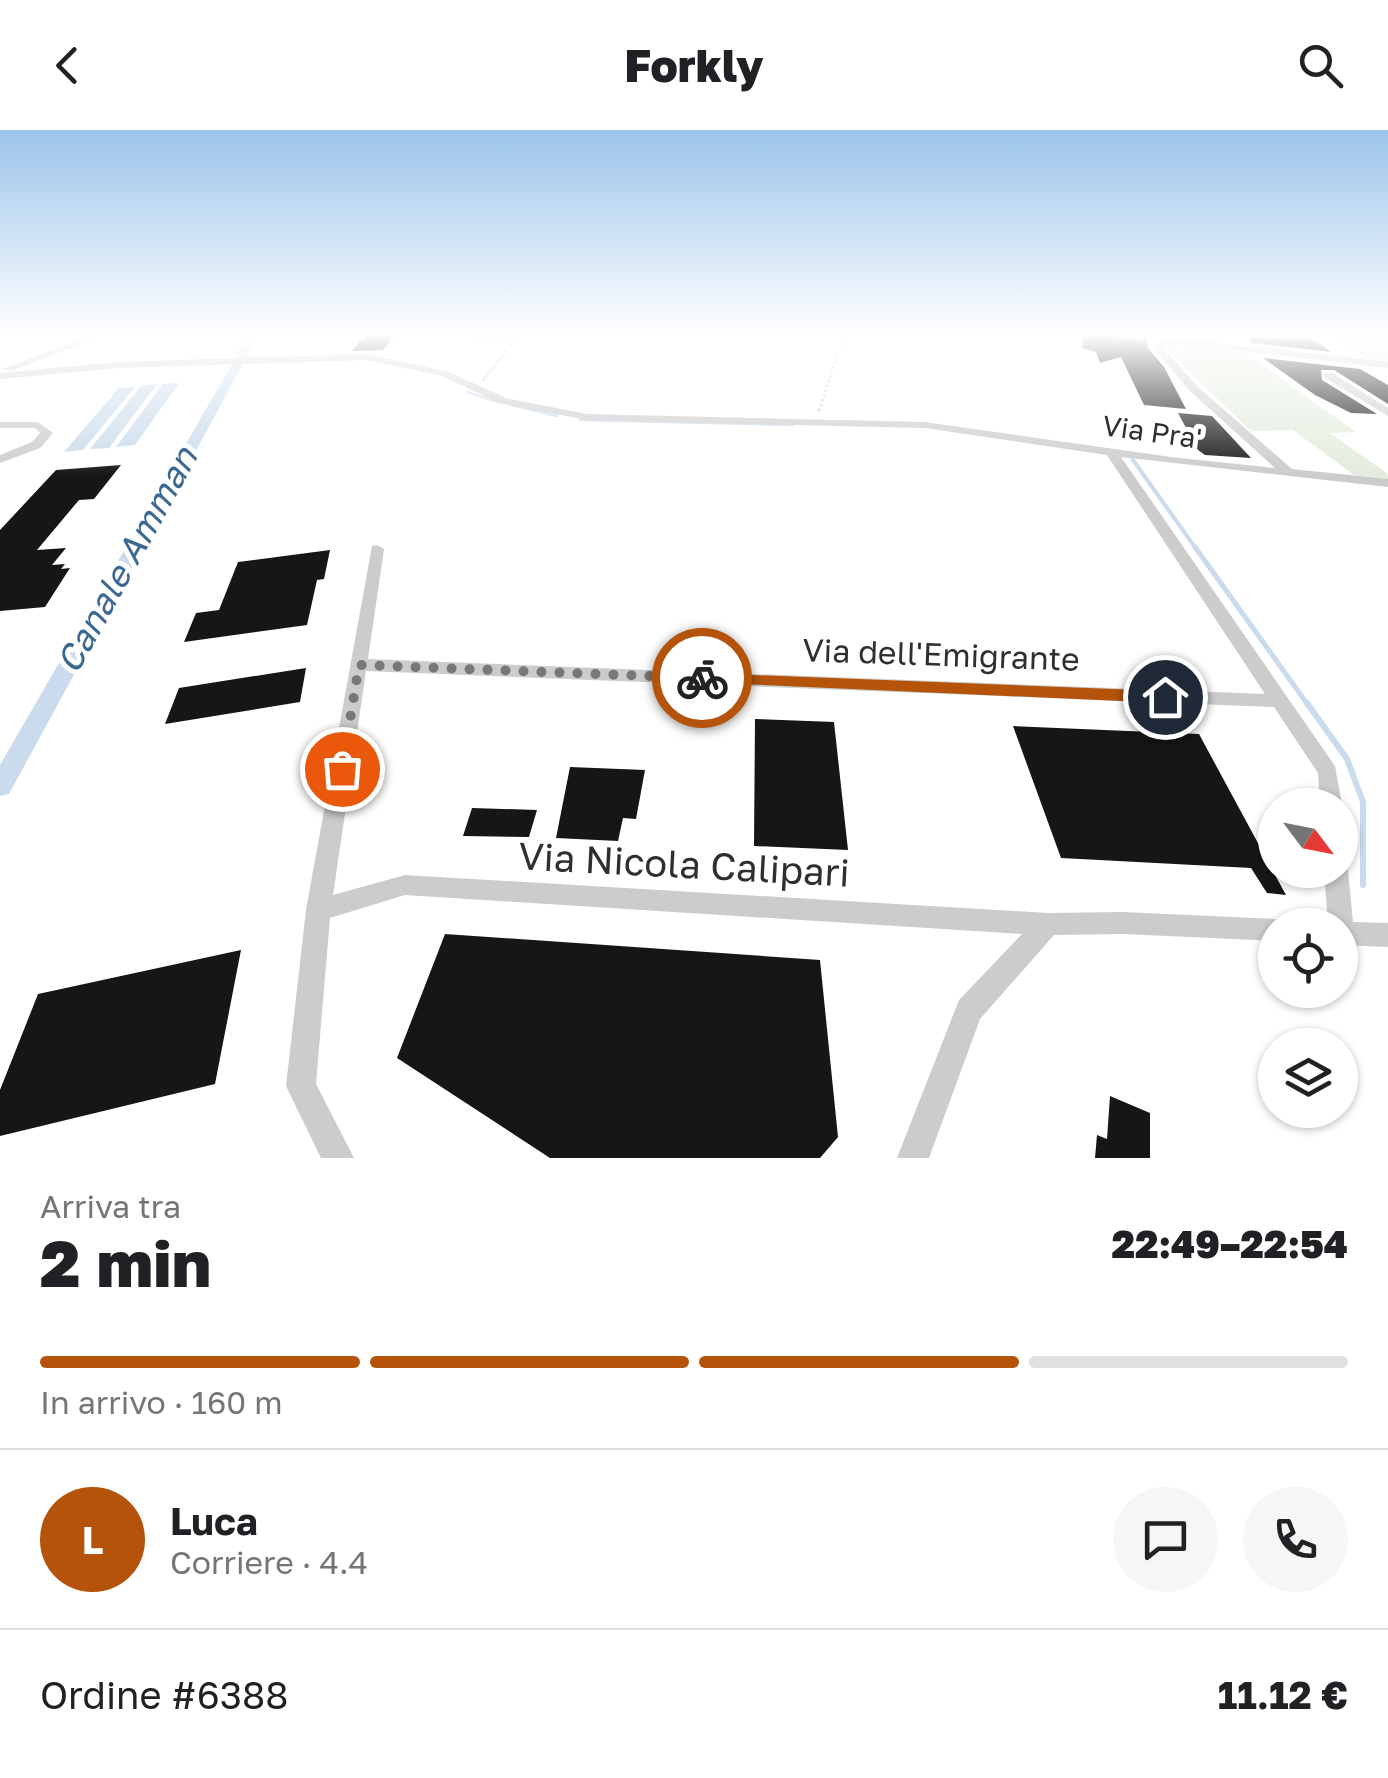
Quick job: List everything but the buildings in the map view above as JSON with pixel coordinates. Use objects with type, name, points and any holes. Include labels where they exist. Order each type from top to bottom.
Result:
[{"type":"street","name":"Via Pra'","points":[[460,381],[504,400],[587,417],[925,425],[1112,452],[1388,484]]},
{"type":"street","points":[[1187,381],[1289,474]]},
{"type":"street","points":[[1338,381],[1388,412]]},
{"type":"street","points":[[0,425],[28,424],[42,427],[46,434],[36,445],[0,460]]},
{"type":"street","points":[[1112,452],[1328,772],[1329,788]]},
{"type":"street","points":[[338,1158],[301,1086],[318,910],[377,549]]},
{"type":"street","name":"Via dell'Emigrante","points":[[359,665],[1280,702]]},
{"type":"street","name":"Via Nicola Calipari","points":[[318,910],[404,885],[1048,924],[1258,929]]},
{"type":"street","points":[[913,1158],[968,1010],[1048,924]]},
{"type":"street","points":[[1358,934],[1388,935]]},
{"type":"path","points":[[816,422],[829,381]]},
{"type":"green space","points":[[1199,381],[1285,381],[1356,432],[1330,433],[1388,474],[1388,479],[1354,475],[1293,430],[1251,431]]},
{"type":"water","points":[[179,383],[135,445],[116,447],[163,384]]},
{"type":"water","points":[[157,384],[109,448],[90,449],[141,386]]},
{"type":"water","points":[[135,387],[83,450],[64,452],[119,388]]},
{"type":"waterway","name":"Canale Amman","points":[[0,787],[228,381]]},
{"type":"waterway","points":[[467,392],[501,403]]},
{"type":"waterway","points":[[511,405],[557,416]]},
{"type":"waterway","points":[[580,420],[793,425]]},
{"type":"waterway","points":[[1133,460],[1197,550]]},
{"type":"waterway","points":[[1195,547],[1308,705]]},
{"type":"waterway","points":[[1307,703],[1347,759],[1363,802],[1363,885]]},
{"type":"way so far","points":[[342,769],[359,665],[702,678]]},
{"type":"route","points":[[702,678],[1165,697]]}]
